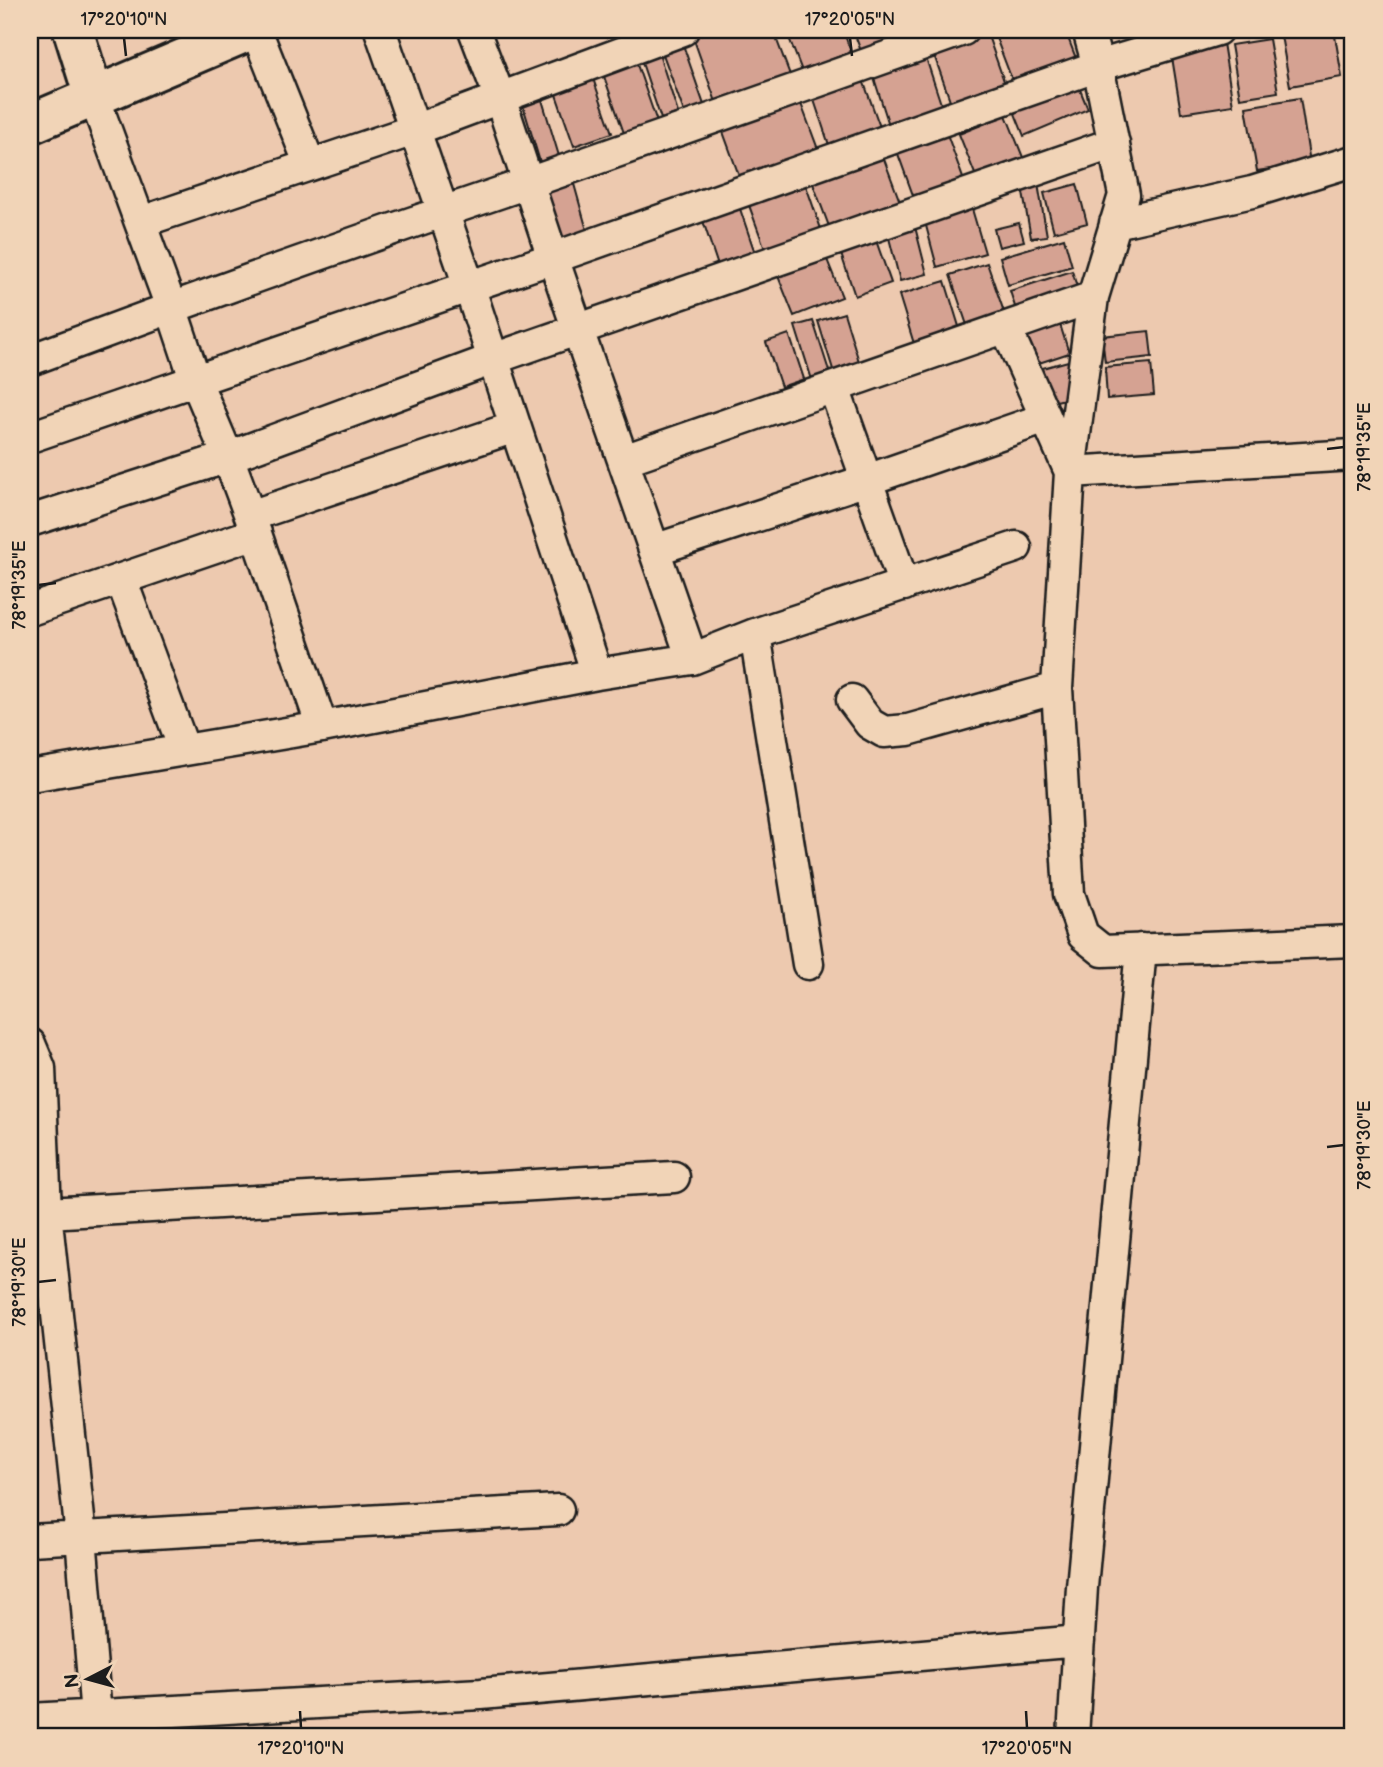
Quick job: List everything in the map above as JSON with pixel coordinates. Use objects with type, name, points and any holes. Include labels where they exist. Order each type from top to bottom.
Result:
[{"type":"street","points":[[73,30],[94,97],[172,307],[195,379],[253,524],[322,727]]},
{"type":"street","points":[[30,124],[251,30]]},
{"type":"street","points":[[256,30],[310,165]]},
{"type":"street","points":[[380,30],[469,286],[597,674]]},
{"type":"street","points":[[474,30],[500,98],[692,659]]},
{"type":"street","points":[[141,222],[414,130],[683,30]]},
{"type":"street","points":[[30,360],[443,211],[963,30]]},
{"type":"street","points":[[1088,30],[1124,195],[1093,297],[1070,472],[1057,688],[1069,894],[1083,935],[1103,951],[1353,941]]},
{"type":"street","points":[[30,437],[553,258],[1098,66],[1217,30]]},
{"type":"street","points":[[30,521],[228,457],[493,359],[1114,143]]},
{"type":"street","points":[[1115,223],[1252,191],[1353,161]]},
{"type":"street","points":[[624,460],[1093,297]]},
{"type":"street","points":[[1006,328],[1070,472]]},
{"type":"street","points":[[834,388],[904,585]]},
{"type":"street","points":[[654,550],[1046,418]]},
{"type":"street","points":[[30,610],[121,579],[253,524],[516,427]]},
{"type":"street","points":[[1070,472],[1353,455]]},
{"type":"street","points":[[30,776],[322,727],[597,674],[692,659],[755,634],[1016,547]]},
{"type":"street","points":[[121,579],[184,749]]},
{"type":"street","points":[[755,634],[808,964]]},
{"type":"street","points":[[852,700],[870,724],[884,732],[908,730],[1057,688]]},
{"type":"street","points":[[1073,1737],[1085,1559],[1141,949]]},
{"type":"street","points":[[30,1044],[40,1068],[38,1213],[81,1537],[96,1716]]},
{"type":"street","points":[[38,1213],[674,1177]]},
{"type":"street","points":[[30,1540],[558,1510]]},
{"type":"street","points":[[30,1720],[481,1694],[1079,1641]]},
{"type":"building","points":[[714,30],[773,30],[790,75],[716,102],[693,37]]},
{"type":"building","points":[[786,30],[843,30],[851,52],[802,71]]},
{"type":"building","points":[[853,30],[880,30],[885,42],[861,51]]},
{"type":"building","points":[[891,30],[914,30],[894,37]]},
{"type":"building","points":[[1008,30],[1065,30],[1077,61],[1014,85],[995,35]]},
{"type":"building","points":[[1280,30],[1334,30],[1342,77],[1290,86]]},
{"type":"building","points":[[987,33],[1005,84],[951,103],[933,52]]},
{"type":"building","points":[[681,39],[704,105],[684,112],[660,46]]},
{"type":"building","points":[[1269,39],[1278,92],[1240,98],[1231,45]]},
{"type":"building","points":[[1223,43],[1233,105],[1181,113],[1171,51]]},
{"type":"building","points":[[657,48],[678,113],[661,119],[639,54]]},
{"type":"building","points":[[925,55],[942,107],[889,125],[872,72]]},
{"type":"building","points":[[634,56],[657,122],[624,133],[601,68]]},
{"type":"building","points":[[590,70],[612,133],[574,146],[552,83]]},
{"type":"building","points":[[863,80],[881,130],[830,148],[813,97]]},
{"type":"building","points":[[1076,80],[1088,109],[1024,136],[1012,106]]},
{"type":"building","points":[[540,93],[559,156],[540,162],[521,99]]},
{"type":"building","points":[[1300,98],[1310,163],[1257,171],[1246,107]]},
{"type":"building","points":[[800,101],[819,152],[741,181],[722,129]]},
{"type":"building","points":[[1006,115],[1024,160],[977,179],[959,134]]},
{"type":"building","points":[[947,134],[964,181],[914,198],[897,151]]},
{"type":"building","points":[[881,151],[900,202],[830,229],[811,178]]},
{"type":"building","points":[[803,177],[821,229],[765,249],[746,197]]},
{"type":"building","points":[[574,184],[588,234],[562,241],[547,192]]},
{"type":"building","points":[[1038,184],[1047,236],[1031,238],[1022,187]]},
{"type":"building","points":[[1077,184],[1087,223],[1054,232],[1044,193]]},
{"type":"building","points":[[738,203],[755,253],[718,266],[701,215]]},
{"type":"building","points":[[972,209],[985,253],[937,267],[925,222]]},
{"type":"building","points":[[913,219],[927,274],[900,281],[886,226]]},
{"type":"building","points":[[1019,223],[1024,241],[999,247],[994,229]]},
{"type":"building","points":[[873,232],[891,283],[855,296],[838,245]]},
{"type":"building","points":[[1064,238],[1072,266],[1008,285],[1000,257]]},
{"type":"building","points":[[824,252],[842,297],[794,316],[776,271]]},
{"type":"building","points":[[987,263],[1005,315],[968,328],[950,275]]},
{"type":"building","points":[[1072,271],[1079,293],[1017,313],[1010,291]]},
{"type":"building","points":[[945,281],[961,333],[915,347],[899,295]]},
{"type":"building","points":[[844,313],[861,368],[835,376],[818,321]]},
{"type":"building","points":[[1058,318],[1069,353],[1033,365],[1022,330]]},
{"type":"building","points":[[813,321],[831,377],[813,383],[795,326]]},
{"type":"building","points":[[1149,331],[1152,357],[1105,362],[1102,336]]},
{"type":"building","points":[[789,334],[804,379],[781,387],[766,342]]},
{"type":"building","points":[[1068,361],[1077,396],[1048,403],[1039,369]]},
{"type":"building","points":[[1151,363],[1154,395],[1107,399],[1105,367]]}]
